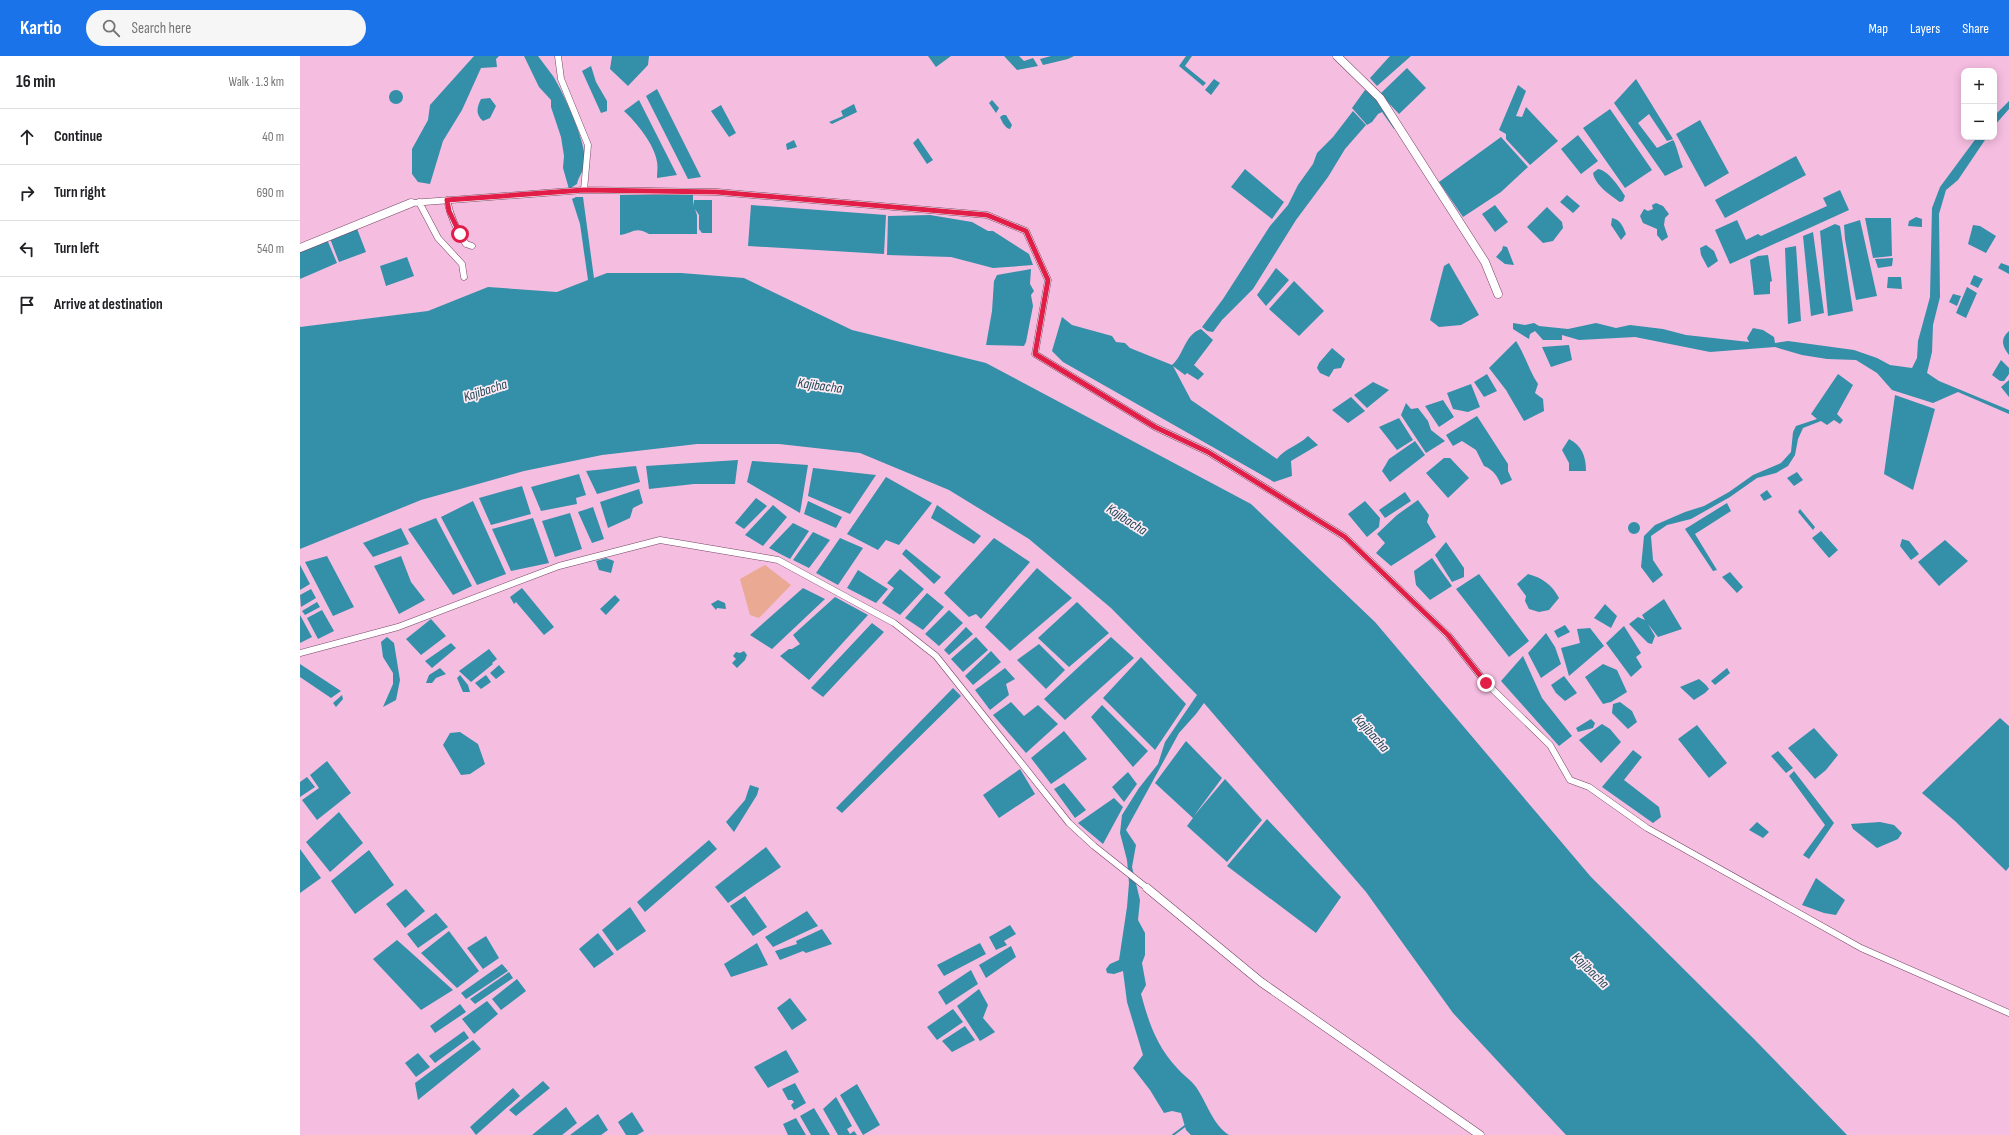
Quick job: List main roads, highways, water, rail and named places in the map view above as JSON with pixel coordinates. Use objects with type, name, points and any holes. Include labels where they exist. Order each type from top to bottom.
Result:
[{"type":"water","points":[[474,56],[499,56],[496,59],[497,67],[481,68],[462,110],[443,141],[430,184],[418,182],[412,174],[412,149],[428,120],[430,105]]},
{"type":"water","points":[[524,56],[538,56],[553,76],[563,94],[579,132],[585,155],[585,164],[577,184],[569,189],[563,168],[564,156],[561,137],[551,107],[551,100],[539,87]]},
{"type":"water","points":[[612,56],[649,56],[648,65],[628,86],[610,69]]},
{"type":"water","points":[[928,56],[951,56],[936,67]]},
{"type":"water","points":[[1004,56],[1019,56],[1024,61],[1033,58],[1038,66],[1017,70]]},
{"type":"water","points":[[1051,56],[1074,56],[1068,59],[1043,65],[1040,59]]},
{"type":"water","points":[[1186,56],[1192,56],[1185,66],[1206,83],[1203,86],[1179,66]]},
{"type":"water","points":[[1390,56],[1411,56],[1377,86],[1370,78]]},
{"type":"water","points":[[591,66],[596,82],[607,101],[607,111],[601,113],[582,71]]},
{"type":"water","points":[[1407,68],[1426,88],[1399,114],[1380,94]]},
{"type":"water","points":[[1214,79],[1220,83],[1211,95],[1205,90]]},
{"type":"water","points":[[1636,79],[1673,139],[1667,141],[1649,114],[1638,123],[1657,148],[1673,140],[1683,167],[1665,176],[1614,103]]},
{"type":"water","points":[[1518,85],[1526,91],[1516,116],[1522,117],[1526,107],[1558,141],[1530,165],[1506,139],[1506,134],[1499,130]]},
{"type":"water","points":[[657,89],[701,177],[688,179],[646,96]]},
{"type":"water","points":[[393,90],[399,90],[403,94],[403,100],[399,104],[393,104],[389,100],[389,94]]},
{"type":"water","points":[[1365,90],[1376,95],[1397,127],[1394,129],[1382,112],[1367,125],[1352,108]]},
{"type":"water","points":[[490,98],[496,106],[490,118],[483,121],[478,113],[478,105],[481,99]]},
{"type":"water","points":[[639,100],[677,175],[657,178],[656,155],[653,148],[639,127],[624,111]]},
{"type":"water","points":[[992,100],[999,108],[996,113],[989,103]]},
{"type":"water","points":[[2009,101],[2009,109],[1997,123],[1997,113]]},
{"type":"water","points":[[854,104],[857,112],[832,124],[829,122],[843,116],[841,111]]},
{"type":"water","points":[[721,105],[736,133],[729,137],[711,111]]},
{"type":"water","points":[[1610,109],[1652,170],[1625,188],[1583,128]]},
{"type":"water","points":[[1353,111],[1366,125],[1345,149],[1328,177],[1296,220],[1253,289],[1222,320],[1213,332],[1207,331],[1202,327],[1223,299],[1270,226],[1288,205],[1298,185],[1313,164],[1317,153],[1333,137]]},
{"type":"water","points":[[1006,115],[1012,125],[1010,129],[1005,126],[1000,117]]},
{"type":"water","points":[[1700,120],[1729,173],[1705,187],[1676,134]]},
{"type":"water","points":[[1578,135],[1598,161],[1581,174],[1561,149]]},
{"type":"water","points":[[1501,137],[1528,167],[1501,192],[1463,217],[1439,182]]},
{"type":"water","points":[[918,138],[933,160],[927,164],[913,143]]},
{"type":"water","points":[[794,140],[797,147],[787,150],[786,144]]},
{"type":"water","points":[[1975,140],[1985,140],[1958,180],[1946,190],[1939,214],[1940,297],[1933,325],[1932,352],[1927,373],[1939,381],[2009,410],[2009,414],[1958,392],[1933,403],[1892,390],[1877,373],[1856,360],[1827,359],[1802,355],[1775,347],[1710,352],[1635,337],[1579,340],[1562,335],[1562,340],[1543,340],[1535,331],[1530,334],[1529,339],[1513,329],[1513,323],[1525,325],[1534,323],[1539,326],[1568,329],[1596,323],[1616,328],[1630,325],[1663,329],[1686,335],[1749,342],[1747,338],[1753,328],[1763,330],[1774,337],[1775,343],[1788,341],[1854,350],[1877,358],[1890,365],[1912,368],[1917,358],[1918,341],[1930,297],[1932,208],[1940,187]]},
{"type":"water","points":[[1796,156],[1806,175],[1725,218],[1715,200]]},
{"type":"water","points":[[1245,169],[1284,202],[1272,219],[1231,187]]},
{"type":"water","points":[[1598,169],[1610,176],[1617,184],[1625,196],[1623,201],[1620,202],[1597,182],[1593,173]]},
{"type":"water","points":[[1840,190],[1849,210],[1730,264],[1715,230],[1737,220],[1746,240],[1758,234],[1761,236],[1827,206],[1823,198]]},
{"type":"water","points":[[620,195],[693,195],[693,206],[694,200],[712,200],[712,233],[702,233],[699,229],[699,215],[695,209],[697,215],[697,234],[649,234],[637,230],[620,235]]},
{"type":"water","points":[[1567,195],[1580,206],[1573,213],[1560,202]]},
{"type":"water","name":"Kajibacha","points":[[576,197],[583,197],[594,278],[607,273],[681,273],[744,278],[852,330],[986,363],[1251,504],[1375,622],[1591,877],[1754,1039],[1847,1135],[1566,1135],[1453,1013],[1366,892],[1204,703],[1179,733],[1126,830],[1136,845],[1132,867],[1140,900],[1138,920],[1145,933],[1145,955],[1142,963],[1146,985],[1141,994],[1147,1015],[1158,1042],[1164,1051],[1177,1068],[1196,1087],[1214,1120],[1223,1131],[1229,1135],[1191,1135],[1186,1130],[1181,1113],[1172,1111],[1164,1113],[1150,1090],[1133,1068],[1143,1055],[1127,1002],[1123,971],[1114,974],[1107,973],[1106,969],[1110,964],[1119,960],[1127,907],[1129,883],[1127,860],[1120,833],[1122,815],[1139,788],[1158,764],[1165,742],[1197,695],[1111,608],[1029,539],[949,490],[860,453],[779,444],[697,444],[602,455],[524,471],[421,500],[300,549],[300,327],[428,311],[488,287],[557,292],[588,280],[580,224],[572,199]]},
{"type":"water","points":[[1656,203],[1663,206],[1669,214],[1665,218],[1664,225],[1668,237],[1662,241],[1657,235],[1657,229],[1643,223],[1640,216],[1644,209],[1648,211],[1653,209],[1652,205]]},
{"type":"water","points":[[751,205],[886,215],[884,254],[748,246]]},
{"type":"water","points":[[1495,205],[1508,222],[1495,232],[1482,214]]},
{"type":"water","points":[[1547,207],[1562,222],[1563,228],[1553,241],[1543,243],[1527,227]]},
{"type":"water","points":[[930,215],[972,222],[988,231],[993,231],[1029,254],[1033,265],[993,268],[951,257],[887,255],[888,216]]},
{"type":"water","points":[[1916,217],[1922,219],[1922,227],[1908,226],[1909,221]]},
{"type":"water","points":[[1612,218],[1620,222],[1623,226],[1626,234],[1621,240],[1611,225]]},
{"type":"water","points":[[1865,218],[1891,218],[1892,256],[1873,258]]},
{"type":"water","points":[[1860,220],[1877,296],[1856,300],[1845,239],[1844,225]]},
{"type":"water","points":[[1835,224],[1840,226],[1853,311],[1828,316],[1820,231]]},
{"type":"water","points":[[1973,225],[1980,226],[1996,236],[1986,253],[1968,244]]},
{"type":"water","points":[[356,226],[366,252],[339,262],[329,236]]},
{"type":"water","points":[[1813,232],[1824,313],[1811,316],[1803,236]]},
{"type":"water","points":[[326,237],[337,263],[300,279],[300,248]]},
{"type":"water","points":[[1706,245],[1714,251],[1718,261],[1708,268],[1701,255],[1700,248]]},
{"type":"water","points":[[1503,246],[1507,247],[1514,265],[1505,264],[1496,257],[1502,250]]},
{"type":"water","points":[[1796,246],[1801,321],[1788,324],[1785,248]]},
{"type":"water","points":[[1768,255],[1772,281],[1770,282],[1770,294],[1754,295],[1750,260],[1758,256]]},
{"type":"water","points":[[407,257],[414,276],[386,286],[380,266]]},
{"type":"water","points":[[1893,258],[1892,266],[1878,268],[1875,259]]},
{"type":"water","points":[[1449,263],[1479,315],[1461,325],[1439,327],[1430,320],[1444,266]]},
{"type":"water","points":[[2001,263],[2009,266],[2009,274],[1998,268]]},
{"type":"water","points":[[1276,268],[1289,280],[1266,306],[1257,295]]},
{"type":"water","points":[[1031,269],[1030,284],[1034,291],[1031,295],[1033,306],[1024,346],[986,345],[992,311],[994,281],[997,275]]},
{"type":"water","points":[[1974,275],[1983,279],[1978,288],[1970,284]]},
{"type":"water","points":[[1888,277],[1901,277],[1902,289],[1887,288]]},
{"type":"water","points":[[1294,281],[1324,311],[1299,336],[1269,309]]},
{"type":"water","points":[[1967,287],[1977,293],[1966,318],[1956,313]]},
{"type":"water","points":[[1953,294],[1961,296],[1957,306],[1949,302]]},
{"type":"water","points":[[1062,317],[1072,325],[1112,336],[1116,342],[1125,343],[1130,348],[1172,365],[1191,336],[1201,329],[1213,340],[1194,365],[1204,374],[1198,380],[1187,373],[1185,375],[1173,366],[1191,400],[1277,459],[1284,452],[1308,436],[1318,445],[1291,461],[1292,476],[1274,482],[1063,362],[1052,351]]},
{"type":"water","points":[[2009,331],[2009,355],[2005,349],[2003,340]]},
{"type":"water","points":[[1516,341],[1538,384],[1535,393],[1543,399],[1544,411],[1524,421],[1506,390],[1489,368]]},
{"type":"water","points":[[1569,345],[1572,360],[1551,367],[1542,347]]},
{"type":"water","points":[[1332,348],[1345,359],[1341,368],[1334,369],[1329,377],[1320,373],[1317,368],[1319,363]]},
{"type":"water","points":[[2001,360],[2009,368],[2009,374],[2004,381],[2000,381],[1992,375]]},
{"type":"water","points":[[1487,374],[1497,391],[1484,397],[1474,382]]},
{"type":"water","points":[[1838,374],[1853,385],[1837,414],[1843,420],[1840,424],[1834,420],[1827,425],[1821,421],[1803,428],[1798,439],[1795,455],[1788,466],[1776,473],[1757,478],[1730,497],[1691,519],[1667,525],[1651,536],[1653,560],[1663,575],[1653,583],[1641,567],[1644,536],[1655,525],[1685,512],[1704,506],[1729,492],[1753,475],[1781,463],[1791,452],[1793,432],[1796,426],[1817,419],[1811,414]]},
{"type":"water","points":[[2009,380],[2009,397],[2001,387]]},
{"type":"water","points":[[1373,382],[1389,390],[1367,408],[1354,395]]},
{"type":"water","points":[[1471,384],[1480,407],[1468,412],[1453,409],[1447,393]]},
{"type":"water","points":[[1895,395],[1935,409],[1913,490],[1884,474]]},
{"type":"water","points":[[1351,397],[1365,411],[1348,423],[1332,410]]},
{"type":"water","points":[[1443,400],[1454,417],[1439,427],[1425,406]]},
{"type":"water","points":[[1406,403],[1411,409],[1418,408],[1428,421],[1431,430],[1445,441],[1426,453],[1401,415]]},
{"type":"water","points":[[1477,416],[1508,464],[1508,471],[1512,480],[1501,485],[1495,474],[1484,466],[1476,450],[1462,441],[1453,446],[1446,435]]},
{"type":"water","points":[[1399,418],[1413,440],[1397,450],[1379,427]]},
{"type":"water","points":[[1569,439],[1580,448],[1584,456],[1586,471],[1569,471],[1569,463],[1562,450]]},
{"type":"water","points":[[1415,441],[1425,455],[1390,482],[1382,471],[1389,459]]},
{"type":"water","points":[[1444,458],[1450,458],[1469,478],[1448,498],[1426,473]]},
{"type":"water","points":[[738,460],[735,484],[694,484],[649,489],[646,466]]},
{"type":"water","points":[[752,461],[808,465],[800,513],[747,482]]},
{"type":"water","points":[[636,466],[640,482],[597,494],[586,471]]},
{"type":"water","points":[[813,468],[876,475],[850,514],[808,496]]},
{"type":"water","points":[[1797,472],[1803,480],[1794,486],[1787,478]]},
{"type":"water","points":[[579,474],[586,495],[576,498],[577,504],[541,511],[531,487]]},
{"type":"water","points":[[886,477],[932,503],[899,545],[886,540],[878,550],[847,534]]},
{"type":"water","points":[[522,486],[531,514],[491,525],[479,498]]},
{"type":"water","points":[[639,489],[643,503],[633,508],[630,518],[608,528],[600,502]]},
{"type":"water","points":[[1767,490],[1772,497],[1764,501],[1760,495]]},
{"type":"water","points":[[1405,492],[1411,501],[1385,518],[1379,510]]},
{"type":"water","points":[[756,498],[767,506],[744,529],[735,523]]},
{"type":"water","points":[[1418,500],[1429,515],[1427,522],[1436,537],[1391,566],[1376,553],[1385,543],[1377,534],[1397,515]]},
{"type":"water","points":[[473,501],[506,574],[477,585],[441,517]]},
{"type":"water","points":[[808,501],[842,517],[836,528],[804,514]]},
{"type":"water","points":[[1365,501],[1380,518],[1379,527],[1367,537],[1348,514]]},
{"type":"water","points":[[1727,503],[1731,511],[1695,534],[1717,570],[1713,571],[1685,529]]},
{"type":"water","points":[[773,505],[787,517],[763,546],[745,535]]},
{"type":"water","points":[[937,505],[981,536],[974,544],[931,518]]},
{"type":"water","points":[[593,507],[604,539],[592,543],[578,512]]},
{"type":"water","points":[[1800,509],[1815,527],[1813,530],[1798,512]]},
{"type":"water","points":[[570,513],[582,549],[555,557],[542,521]]},
{"type":"water","points":[[436,518],[472,586],[453,595],[408,529]]},
{"type":"water","points":[[533,518],[549,563],[511,571],[492,529]]},
{"type":"water","points":[[1636,522],[1639,523],[1639,533],[1632,534],[1629,533],[1628,526],[1629,523]]},
{"type":"water","points":[[793,523],[809,531],[790,559],[769,548]]},
{"type":"water","points":[[401,528],[409,544],[373,557],[363,543]]},
{"type":"water","points":[[1821,531],[1838,550],[1829,558],[1812,538]]},
{"type":"water","points":[[813,532],[830,540],[809,568],[793,560]]},
{"type":"water","points":[[840,538],[863,548],[838,585],[816,573]]},
{"type":"water","points":[[994,538],[1030,562],[981,619],[976,614],[969,617],[944,593]]},
{"type":"water","points":[[1902,539],[1909,541],[1919,554],[1911,560],[1900,546]]},
{"type":"water","points":[[1945,540],[1968,561],[1939,586],[1918,562]]},
{"type":"water","points":[[1446,542],[1464,568],[1464,577],[1452,582],[1435,555]]},
{"type":"water","points":[[906,549],[941,577],[934,584],[902,554]]},
{"type":"water","points":[[327,556],[354,607],[333,616],[305,562]]},
{"type":"water","points":[[401,556],[411,582],[425,600],[399,614],[374,566]]},
{"type":"water","points":[[606,558],[614,561],[611,573],[599,570],[596,561]]},
{"type":"water","points":[[1432,558],[1452,586],[1430,600],[1416,585],[1414,571]]},
{"type":"water","points":[[300,565],[310,584],[300,590]]},
{"type":"water","points":[[1037,568],[1072,598],[1010,651],[985,627]]},
{"type":"water","points":[[900,569],[924,589],[900,615],[882,603],[894,588],[887,583]]},
{"type":"water","points":[[858,570],[888,589],[876,603],[847,588]]},
{"type":"water","points":[[1730,572],[1743,587],[1737,593],[1722,577]]},
{"type":"water","points":[[1479,574],[1529,641],[1509,657],[1456,589]]},
{"type":"water","points":[[1528,574],[1546,583],[1553,589],[1559,598],[1549,610],[1539,612],[1529,609],[1525,601],[1526,596],[1517,584]]},
{"type":"water","points":[[522,588],[554,627],[544,635],[516,602],[514,604],[510,597]]},
{"type":"water","points":[[803,588],[825,599],[772,649],[750,635]]},
{"type":"water","points":[[311,589],[316,598],[301,607],[300,595]]},
{"type":"water","points":[[927,593],[944,607],[923,630],[905,618]]},
{"type":"water","points":[[615,595],[620,600],[606,615],[600,609]]},
{"type":"water","points":[[835,597],[868,615],[809,680],[780,656],[789,649],[792,649],[800,644],[793,635]]},
{"type":"water","points":[[1664,599],[1682,629],[1658,637],[1648,624],[1655,636],[1652,644],[1648,643],[1629,624],[1638,617],[1645,620],[1642,615]]},
{"type":"water","points":[[718,600],[725,603],[726,609],[717,608],[716,610],[711,604]]},
{"type":"water","points":[[317,602],[320,607],[305,615],[302,611]]},
{"type":"water","points":[[1077,602],[1109,633],[1069,667],[1038,638]]},
{"type":"water","points":[[1605,604],[1617,616],[1611,628],[1594,618]]},
{"type":"water","points":[[322,610],[334,631],[318,639],[307,618]]},
{"type":"water","points":[[949,610],[963,623],[939,646],[925,634]]},
{"type":"water","points":[[300,615],[312,637],[300,643]]},
{"type":"water","points":[[431,619],[446,636],[421,655],[406,639]]},
{"type":"water","points":[[872,623],[884,632],[823,697],[811,688]]},
{"type":"water","points":[[1565,625],[1570,632],[1558,638],[1554,631]]},
{"type":"water","points":[[1624,626],[1641,653],[1636,657],[1642,667],[1631,677],[1606,643]]},
{"type":"water","points":[[966,627],[973,634],[949,655],[944,650]]},
{"type":"water","points":[[1590,628],[1604,646],[1569,676],[1561,648],[1580,643],[1577,629]]},
{"type":"water","points":[[1546,633],[1555,647],[1561,664],[1541,678],[1528,653]]},
{"type":"water","points":[[387,637],[394,643],[400,680],[396,700],[383,707],[393,684],[393,673],[383,657],[381,642]]},
{"type":"water","points":[[976,637],[988,650],[963,672],[951,659]]},
{"type":"water","points":[[1111,637],[1134,658],[1065,720],[1044,699]]},
{"type":"water","points":[[451,643],[456,648],[432,668],[425,661]]},
{"type":"water","points":[[1039,644],[1065,670],[1046,689],[1017,660]]},
{"type":"water","points":[[489,649],[497,659],[471,682],[459,671]]},
{"type":"water","points":[[744,651],[747,655],[745,660],[737,668],[732,663],[736,659],[733,656],[736,652],[740,653]]},
{"type":"water","points":[[991,651],[1001,662],[973,685],[965,676]]},
{"type":"water","points":[[1523,656],[1542,698],[1572,736],[1559,746],[1501,681]]},
{"type":"water","points":[[1141,657],[1186,704],[1155,750],[1103,698]]},
{"type":"water","points":[[300,664],[341,691],[331,698],[300,677]]},
{"type":"water","points":[[1603,664],[1617,670],[1627,692],[1611,702],[1603,704],[1585,677]]},
{"type":"water","points":[[499,665],[505,672],[496,679],[490,673]]},
{"type":"water","points":[[440,668],[446,674],[436,678],[432,683],[426,683],[429,675]]},
{"type":"water","points":[[1005,668],[1015,679],[1006,684],[1009,695],[990,710],[975,690]]},
{"type":"water","points":[[1727,668],[1730,673],[1715,685],[1711,681]]},
{"type":"water","points":[[460,675],[468,685],[470,692],[463,692],[457,678]]},
{"type":"water","points":[[486,675],[491,682],[481,689],[475,683]]},
{"type":"water","points":[[1564,676],[1577,693],[1565,701],[1556,693],[1551,685]]},
{"type":"water","points":[[1699,679],[1709,689],[1694,700],[1680,687]]},
{"type":"water","points":[[953,688],[961,696],[842,813],[836,808]]},
{"type":"water","points":[[342,695],[343,699],[336,707],[333,703]]},
{"type":"water","points":[[1011,702],[1024,716],[1038,705],[1058,724],[1026,753],[993,715]]},
{"type":"water","points":[[1620,702],[1632,711],[1637,722],[1628,729],[1612,713],[1613,704]]},
{"type":"water","points":[[1102,705],[1148,751],[1133,767],[1091,717]]},
{"type":"water","points":[[2000,718],[2009,726],[2009,867],[2006,871],[1955,821],[1922,793]]},
{"type":"water","points":[[1591,719],[1595,723],[1593,728],[1578,732],[1576,728]]},
{"type":"water","points":[[1602,724],[1610,729],[1621,742],[1601,763],[1579,740]]},
{"type":"water","points":[[1697,725],[1727,763],[1709,778],[1678,739]]},
{"type":"water","points":[[1814,728],[1838,755],[1826,770],[1815,779],[1788,748]]},
{"type":"water","points":[[1064,731],[1087,759],[1051,784],[1031,758]]},
{"type":"water","points":[[460,732],[478,744],[485,764],[470,774],[461,775],[443,745],[450,733]]},
{"type":"water","points":[[1186,741],[1222,778],[1193,817],[1225,779],[1262,820],[1227,862],[1187,826],[1193,818],[1155,783]]},
{"type":"water","points":[[1633,750],[1642,757],[1624,780],[1659,807],[1661,817],[1653,823],[1602,787]]},
{"type":"water","points":[[1778,751],[1793,768],[1786,773],[1771,756]]},
{"type":"water","points":[[327,761],[351,793],[317,820],[302,800],[319,788],[310,775]]},
{"type":"water","points":[[1020,769],[1035,794],[999,818],[983,795]]},
{"type":"water","points":[[1794,771],[1834,823],[1809,859],[1803,855],[1825,825],[1789,776]]},
{"type":"water","points":[[1128,772],[1137,784],[1124,802],[1112,787]]},
{"type":"water","points":[[307,777],[315,787],[300,797],[300,782]]},
{"type":"water","points":[[1064,783],[1086,810],[1075,818],[1054,789]]},
{"type":"water","points":[[750,785],[759,788],[757,795],[734,832],[726,822],[745,800]]},
{"type":"water","points":[[1114,798],[1123,807],[1103,844],[1078,823]]},
{"type":"water","points":[[339,812],[363,843],[330,872],[306,842]]},
{"type":"water","points":[[1267,819],[1341,897],[1316,933],[1227,866]]},
{"type":"water","points":[[1757,822],[1769,832],[1763,838],[1749,830]]},
{"type":"water","points":[[1880,822],[1894,825],[1902,833],[1898,839],[1877,848],[1853,829],[1851,824]]},
{"type":"water","points":[[709,840],[717,849],[645,912],[637,902]]},
{"type":"water","points":[[766,847],[781,867],[728,903],[715,887]]},
{"type":"water","points":[[300,849],[321,878],[300,893]]},
{"type":"water","points":[[369,850],[394,885],[355,914],[331,881]]},
{"type":"water","points":[[1816,878],[1845,900],[1836,915],[1824,913],[1802,905]]},
{"type":"water","points":[[406,889],[425,911],[405,928],[386,904]]},
{"type":"water","points":[[745,896],[767,927],[753,936],[730,906]]},
{"type":"water","points":[[630,907],[646,931],[617,951],[602,930]]},
{"type":"water","points":[[807,911],[818,926],[773,947],[765,937]]},
{"type":"water","points":[[436,913],[448,927],[418,948],[407,934]]},
{"type":"water","points":[[1010,925],[1016,934],[1004,941],[1007,945],[996,950],[989,937]]},
{"type":"water","points":[[822,929],[832,944],[806,953],[803,951],[780,960],[775,951],[797,944],[796,941]]},
{"type":"water","points":[[449,931],[479,971],[457,988],[421,953]]},
{"type":"water","points":[[598,933],[614,954],[594,968],[579,949]]},
{"type":"water","points":[[486,936],[499,958],[483,969],[467,948]]},
{"type":"water","points":[[397,940],[453,990],[421,1010],[373,959]]},
{"type":"water","points":[[757,943],[768,965],[731,977],[724,964]]},
{"type":"water","points":[[980,943],[986,954],[944,976],[937,965]]},
{"type":"water","points":[[1011,946],[1016,957],[986,978],[979,965]]},
{"type":"water","points":[[502,964],[508,971],[466,999],[461,993]]},
{"type":"water","points":[[971,970],[978,984],[946,1005],[938,992]]},
{"type":"water","points":[[509,972],[513,978],[475,1004],[470,999]]},
{"type":"water","points":[[517,979],[526,991],[501,1010],[492,999]]},
{"type":"water","points":[[979,989],[988,1005],[983,1018],[995,1032],[980,1041],[957,1006]]},
{"type":"water","points":[[790,998],[807,1020],[792,1030],[777,1008]]},
{"type":"water","points":[[487,1001],[498,1014],[474,1034],[462,1019]]},
{"type":"water","points":[[460,1004],[466,1012],[435,1033],[430,1026]]},
{"type":"water","points":[[953,1009],[963,1022],[937,1040],[927,1027]]},
{"type":"water","points":[[965,1026],[975,1040],[952,1052],[942,1041]]},
{"type":"water","points":[[464,1031],[469,1038],[435,1063],[429,1056]]},
{"type":"water","points":[[473,1040],[481,1049],[418,1100],[415,1083]]},
{"type":"water","points":[[786,1050],[799,1072],[768,1088],[754,1067]]},
{"type":"water","points":[[418,1053],[430,1067],[416,1077],[405,1063]]},
{"type":"water","points":[[543,1081],[550,1088],[516,1116],[509,1110]]},
{"type":"water","points":[[795,1083],[806,1103],[794,1110],[791,1105],[794,1102],[792,1100],[788,1100],[782,1089]]},
{"type":"water","points":[[857,1084],[880,1125],[863,1135],[840,1095]]},
{"type":"water","points":[[513,1088],[520,1096],[476,1135],[470,1127]]},
{"type":"water","points":[[836,1097],[852,1126],[847,1129],[850,1134],[854,1131],[857,1135],[838,1135],[823,1109]]},
{"type":"water","points":[[566,1107],[577,1123],[562,1135],[532,1135]]},
{"type":"water","points":[[814,1108],[830,1135],[811,1135],[800,1116]]},
{"type":"water","points":[[632,1112],[644,1131],[637,1135],[626,1135],[618,1122]]},
{"type":"water","points":[[598,1114],[608,1130],[601,1135],[570,1135]]},
{"type":"water","points":[[796,1118],[806,1135],[788,1135],[783,1124]]},
{"type":"waterway","points":[[1173,1135],[1185,1126]]}]
